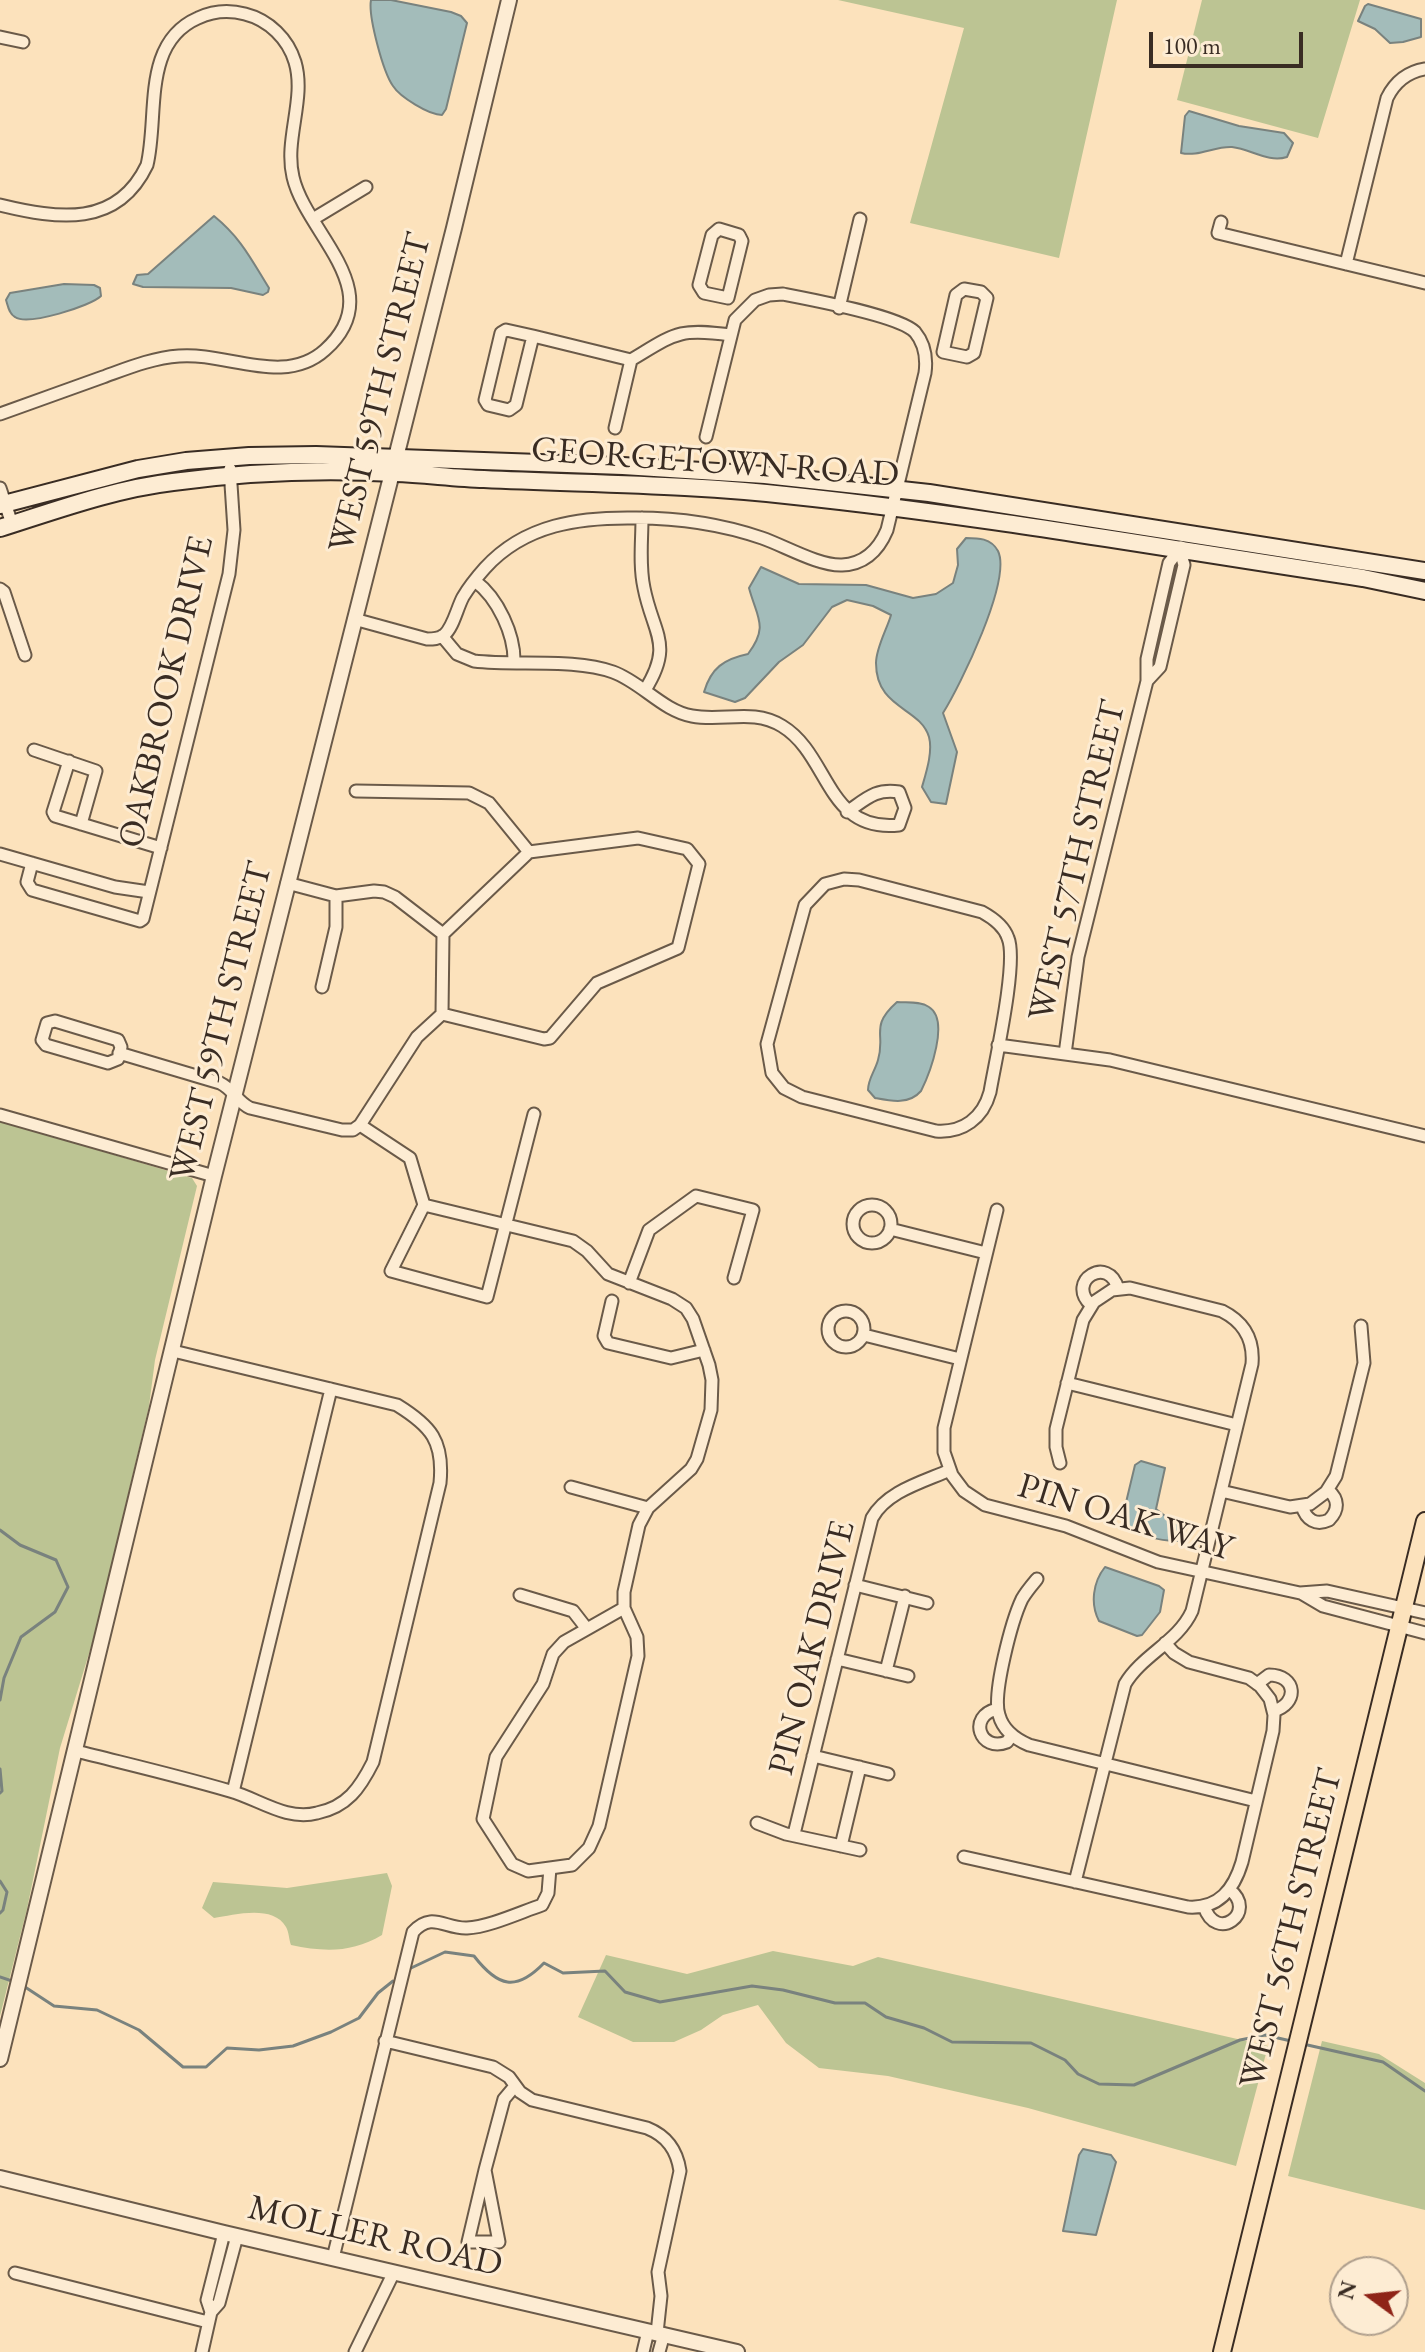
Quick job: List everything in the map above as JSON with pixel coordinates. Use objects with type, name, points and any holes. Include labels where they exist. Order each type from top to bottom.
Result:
[{"type":"main road","name":"GEORGETOWN ROAD","points":[[2,499],[138,469],[229,457],[288,455],[393,465],[485,479],[624,482],[712,488],[893,507],[1363,578],[1425,591]]},
{"type":"main road","name":"GEORGETOWN ROAD","points":[[6,526],[97,497],[141,487],[231,477],[393,465],[699,470],[897,489],[1425,571]]},
{"type":"main road","name":"WEST 56TH STREET","points":[[1222,2352],[1425,1521]]},
{"type":"street","name":"WEST 59TH STREET","points":[[0,2059],[234,1095],[509,0]]},
{"type":"street","points":[[0,205],[42,214],[81,214],[100,211],[126,197],[147,165],[157,74],[167,44],[191,21],[214,12],[252,16],[269,25],[283,38],[293,55],[298,88],[292,173],[297,190],[343,269],[349,301],[340,333],[324,351],[300,365],[276,368],[201,356],[163,358],[0,414]]},
{"type":"street","points":[[0,37],[23,42]]},
{"type":"street","points":[[1346,264],[1387,98],[1399,81],[1412,72],[1425,69]]},
{"type":"street","points":[[313,219],[366,187]]},
{"type":"street","points":[[839,308],[860,219]]},
{"type":"street","points":[[1221,222],[1218,233],[1425,283]]},
{"type":"street","points":[[728,298],[742,241],[736,233],[717,229],[712,235],[699,287],[704,293],[728,298],[742,311]]},
{"type":"street","points":[[926,354],[943,352],[967,357],[974,353],[986,301],[984,294],[964,289],[958,292],[943,352]]},
{"type":"street","points":[[354,619],[427,639],[442,636],[449,629],[459,605],[475,581],[490,563],[512,545],[550,526],[592,518],[670,519],[721,527],[762,538],[828,563],[843,565],[863,560],[883,539],[893,507],[925,373],[926,354],[917,335],[903,324],[779,294],[755,300],[735,320],[706,437]]},
{"type":"street","points":[[533,336],[515,407],[509,410],[488,405],[485,400],[501,333],[508,330],[533,336],[631,360],[681,333],[695,331],[731,335]]},
{"type":"street","points":[[615,428],[631,360]]},
{"type":"street","name":"OAKBROOK DRIVE","points":[[32,863],[27,882],[32,890],[140,921],[143,919],[229,574],[234,530],[229,457]]},
{"type":"street","points":[[2,499],[6,526]]},
{"type":"street","points":[[642,518],[642,574],[661,654],[658,670],[645,690]]},
{"type":"street","name":"WEST 57TH STREET","points":[[1065,1054],[1078,957],[1147,681],[1160,667],[1184,565],[1180,550],[1185,533]]},
{"type":"street","points":[[475,581],[488,592],[511,636],[514,663]]},
{"type":"street","points":[[0,589],[4,592],[25,655]]},
{"type":"street","points":[[442,636],[454,651],[465,658],[601,669],[625,677],[677,711],[691,716],[752,716],[780,724],[799,740],[847,812],[884,827],[899,825],[905,808],[899,792],[885,790],[868,797],[847,812]]},
{"type":"street","points":[[34,750],[94,768],[97,774],[81,824]]},
{"type":"street","points":[[69,761],[53,812],[55,816],[161,848]]},
{"type":"street","points":[[356,791],[469,793],[489,803],[529,852]]},
{"type":"street","points":[[119,1053],[219,1082],[248,1108],[344,1131],[360,1125],[417,1037],[442,1014],[443,934],[529,852],[638,838],[687,849],[699,864],[678,948],[597,983],[550,1038],[442,1014]]},
{"type":"street","points":[[0,854],[115,887],[149,892]]},
{"type":"street","points":[[859,880],[991,917],[1002,927],[1012,949],[998,1045],[985,1106],[973,1121],[951,1131],[931,1130],[788,1091],[770,1068],[767,1053],[805,905],[817,889],[829,882],[859,880]]},
{"type":"street","points":[[287,883],[336,896],[374,891],[386,893],[443,934]]},
{"type":"street","points":[[322,987],[336,927],[336,896]]},
{"type":"street","points":[[55,1021],[114,1039],[120,1044],[119,1053],[116,1061],[109,1063],[47,1045],[42,1040],[44,1027],[55,1021]]},
{"type":"street","points":[[998,1045],[1110,1060],[1425,1136]]},
{"type":"street","points":[[360,1125],[410,1158],[424,1205],[391,1271],[487,1296],[534,1114]]},
{"type":"street","points":[[0,1115],[214,1176]]},
{"type":"street","points":[[629,1283],[649,1230],[696,1196],[753,1210],[734,1278]]},
{"type":"street","points":[[424,1205],[573,1241],[608,1274],[672,1299],[686,1308],[693,1319],[712,1380],[712,1395],[698,1455],[691,1469],[648,1508],[637,1534],[624,1592],[624,1608],[636,1632],[638,1656],[598,1831],[580,1859],[569,1866],[525,1870],[512,1864],[483,1820],[496,1757],[543,1684],[554,1651],[564,1642],[624,1608]]},
{"type":"street","points":[[950,1470],[943,1438],[997,1210]]},
{"type":"street","points":[[890,1229],[986,1253]]},
{"type":"street","points":[[1091,1305],[1084,1297],[1083,1288],[1090,1276],[1107,1274],[1113,1278],[1118,1289]]},
{"type":"street","points":[[1060,1463],[1055,1438],[1067,1383],[1085,1315],[1103,1294],[1118,1289],[1137,1289],[1222,1311],[1241,1324],[1252,1346],[1252,1364],[1189,1616],[1179,1631],[1133,1672],[1125,1684],[1075,1882]]},
{"type":"street","points":[[612,1301],[604,1336],[608,1343],[671,1358],[704,1350]]},
{"type":"street","points":[[1221,1491],[1280,1506],[1302,1506],[1328,1490],[1336,1476],[1364,1363],[1361,1326]]},
{"type":"street","points":[[864,1335],[960,1359]]},
{"type":"street","points":[[76,1751],[233,1792],[294,1814],[314,1814],[335,1808],[352,1797],[373,1762],[440,1483],[439,1448],[423,1423],[397,1405],[173,1351]]},
{"type":"street","points":[[1067,1383],[1237,1425]]},
{"type":"street","points":[[233,1792],[331,1389]]},
{"type":"street","name":"PIN OAK WAY","points":[[950,1470],[960,1487],[985,1505],[1066,1526],[1146,1559],[1300,1593],[1327,1591],[1425,1613]]},
{"type":"street","name":"PIN OAK DRIVE","points":[[794,1834],[869,1526],[879,1508],[895,1494],[950,1470]]},
{"type":"street","points":[[571,1487],[648,1508]]},
{"type":"street","points":[[1302,1506],[1307,1518],[1313,1522],[1329,1520],[1337,1505],[1328,1490]]},
{"type":"street","points":[[1037,1579],[1018,1608],[997,1688],[997,1709],[1012,1735],[1029,1745],[1256,1801]]},
{"type":"street","points":[[855,1585],[927,1603]]},
{"type":"street","name":"PIN OAK WAY","points":[[1300,1593],[1323,1606],[1425,1633]]},
{"type":"street","points":[[520,1595],[573,1611],[587,1629]]},
{"type":"street","points":[[886,1671],[905,1596]]},
{"type":"street","points":[[964,1857],[1186,1907],[1204,1906],[1220,1900],[1230,1890],[1237,1880],[1242,1862],[1273,1731],[1270,1699],[1257,1684],[1242,1675],[1189,1662],[1165,1643]]},
{"type":"street","points":[[837,1659],[908,1676]]},
{"type":"street","points":[[1257,1684],[1269,1675],[1279,1675],[1287,1681],[1291,1688],[1290,1700],[1284,1707],[1273,1711]]},
{"type":"street","points":[[997,1709],[988,1712],[980,1723],[984,1738],[994,1744],[1007,1742],[1012,1735]]},
{"type":"street","points":[[813,1756],[888,1774]]},
{"type":"street","points":[[841,1846],[860,1767]]},
{"type":"street","points":[[757,1823],[786,1834],[860,1850]]},
{"type":"street","points":[[333,2258],[412,1935],[416,1928],[434,1920],[470,1928],[542,1905],[548,1893],[550,1868]]},
{"type":"street","points":[[1204,1906],[1211,1920],[1222,1924],[1229,1922],[1240,1910],[1239,1900],[1230,1890]]},
{"type":"street","points":[[385,2041],[490,2066],[509,2077],[527,2097],[537,2102],[647,2128],[659,2134],[675,2152],[680,2171],[658,2272],[661,2304],[656,2333],[659,2352]]},
{"type":"street","points":[[485,2170],[499,2242],[468,2242],[485,2170],[504,2099],[515,2086]]},
{"type":"street","name":"MOLLER ROAD","points":[[0,2178],[737,2352]]},
{"type":"street","points":[[202,2352],[209,2317],[219,2303],[231,2234]]},
{"type":"street","points":[[355,2352],[394,2272]]},
{"type":"street","points":[[15,2273],[209,2317]]},
{"type":"street","points":[[643,2352],[656,2333]]},
{"type":"green space","points":[[838,0],[1117,0],[1059,258],[910,223],[964,28]]},
{"type":"green space","points":[[1202,0],[1360,0],[1318,138],[1177,100]]},
{"type":"green space","points":[[0,1121],[192,1178],[197,1186],[95,1634],[60,1748],[27,1909],[0,2016]]},
{"type":"green space","points":[[387,1873],[392,1886],[382,1935],[349,1948],[326,1950],[291,1945],[286,1927],[272,1915],[242,1913],[214,1918],[202,1908],[213,1882],[287,1888]]},
{"type":"green space","points":[[773,1951],[853,1966],[878,1957],[1268,2046],[1236,2166],[1028,2108],[888,2076],[819,2068],[786,2043],[758,2005],[723,2015],[701,2030],[674,2042],[633,2042],[578,2017],[606,1955],[687,1974]]},
{"type":"green space","points":[[1322,2041],[1379,2054],[1425,2083],[1425,2210],[1288,2176]]},
{"type":"water","points":[[371,0],[391,0],[451,12],[467,23],[442,115],[415,105],[393,86],[377,44]]},
{"type":"water","points":[[1368,4],[1421,19],[1421,37],[1390,43],[1375,29],[1358,21]]},
{"type":"water","points":[[1189,111],[1239,126],[1284,133],[1293,143],[1287,157],[1280,158],[1232,147],[1194,154],[1181,153],[1185,116]]},
{"type":"water","points":[[214,216],[245,249],[269,288],[268,292],[263,295],[231,288],[143,287],[133,284],[137,275],[148,274]]},
{"type":"water","points":[[64,284],[94,285],[100,288],[101,296],[45,317],[22,319],[10,312],[6,300],[10,293]]},
{"type":"water","points":[[966,538],[992,543],[998,551],[1000,565],[998,585],[982,633],[943,713],[957,752],[946,804],[931,802],[922,787],[930,749],[924,727],[890,699],[878,678],[876,657],[891,615],[873,606],[847,600],[832,607],[803,645],[779,662],[745,698],[735,702],[704,692],[715,671],[732,659],[748,654],[758,636],[759,622],[749,588],[761,567],[799,584],[866,585],[913,598],[936,594],[953,583],[958,565],[957,549]]},
{"type":"water","points":[[897,1002],[929,1007],[938,1023],[936,1047],[921,1091],[900,1101],[875,1098],[868,1090],[880,1051],[881,1024]]},
{"type":"water","points":[[1141,1461],[1165,1468],[1156,1509],[1169,1519],[1186,1521],[1188,1525],[1179,1541],[1156,1539],[1140,1533],[1122,1519],[1135,1465]]},
{"type":"water","points":[[1105,1567],[1164,1590],[1160,1612],[1142,1635],[1137,1636],[1099,1621],[1094,1608],[1094,1593]]},
{"type":"water","points":[[1083,2149],[1111,2155],[1116,2162],[1096,2235],[1063,2231],[1079,2155]]},
{"type":"waterway","points":[[0,1530],[20,1545],[56,1560],[68,1587],[55,1612],[21,1637],[4,1678],[0,1700]]},
{"type":"waterway","points":[[0,1769],[0,1793]]},
{"type":"waterway","points":[[0,1881],[7,1892],[0,1913]]},
{"type":"waterway","points":[[409,1969],[445,1952],[474,1956],[491,1974],[508,1982],[525,1978],[544,1963],[563,1973],[605,1971],[625,1992],[660,2002],[752,1986],[835,2003],[865,2003],[886,2017],[924,2028],[952,2042],[1031,2043],[1065,2060],[1078,2074],[1099,2084],[1134,2085],[1240,2040],[1265,2035],[1291,2041]]},
{"type":"waterway","points":[[0,1977],[15,1982]]},
{"type":"waterway","points":[[22,1985],[54,2006],[97,2010],[139,2030],[183,2067],[206,2067],[227,2048],[259,2050],[293,2046],[331,2032],[359,2018],[378,1993],[393,1981]]},
{"type":"waterway","points":[[1303,2044],[1383,2062],[1425,2091]]}]
